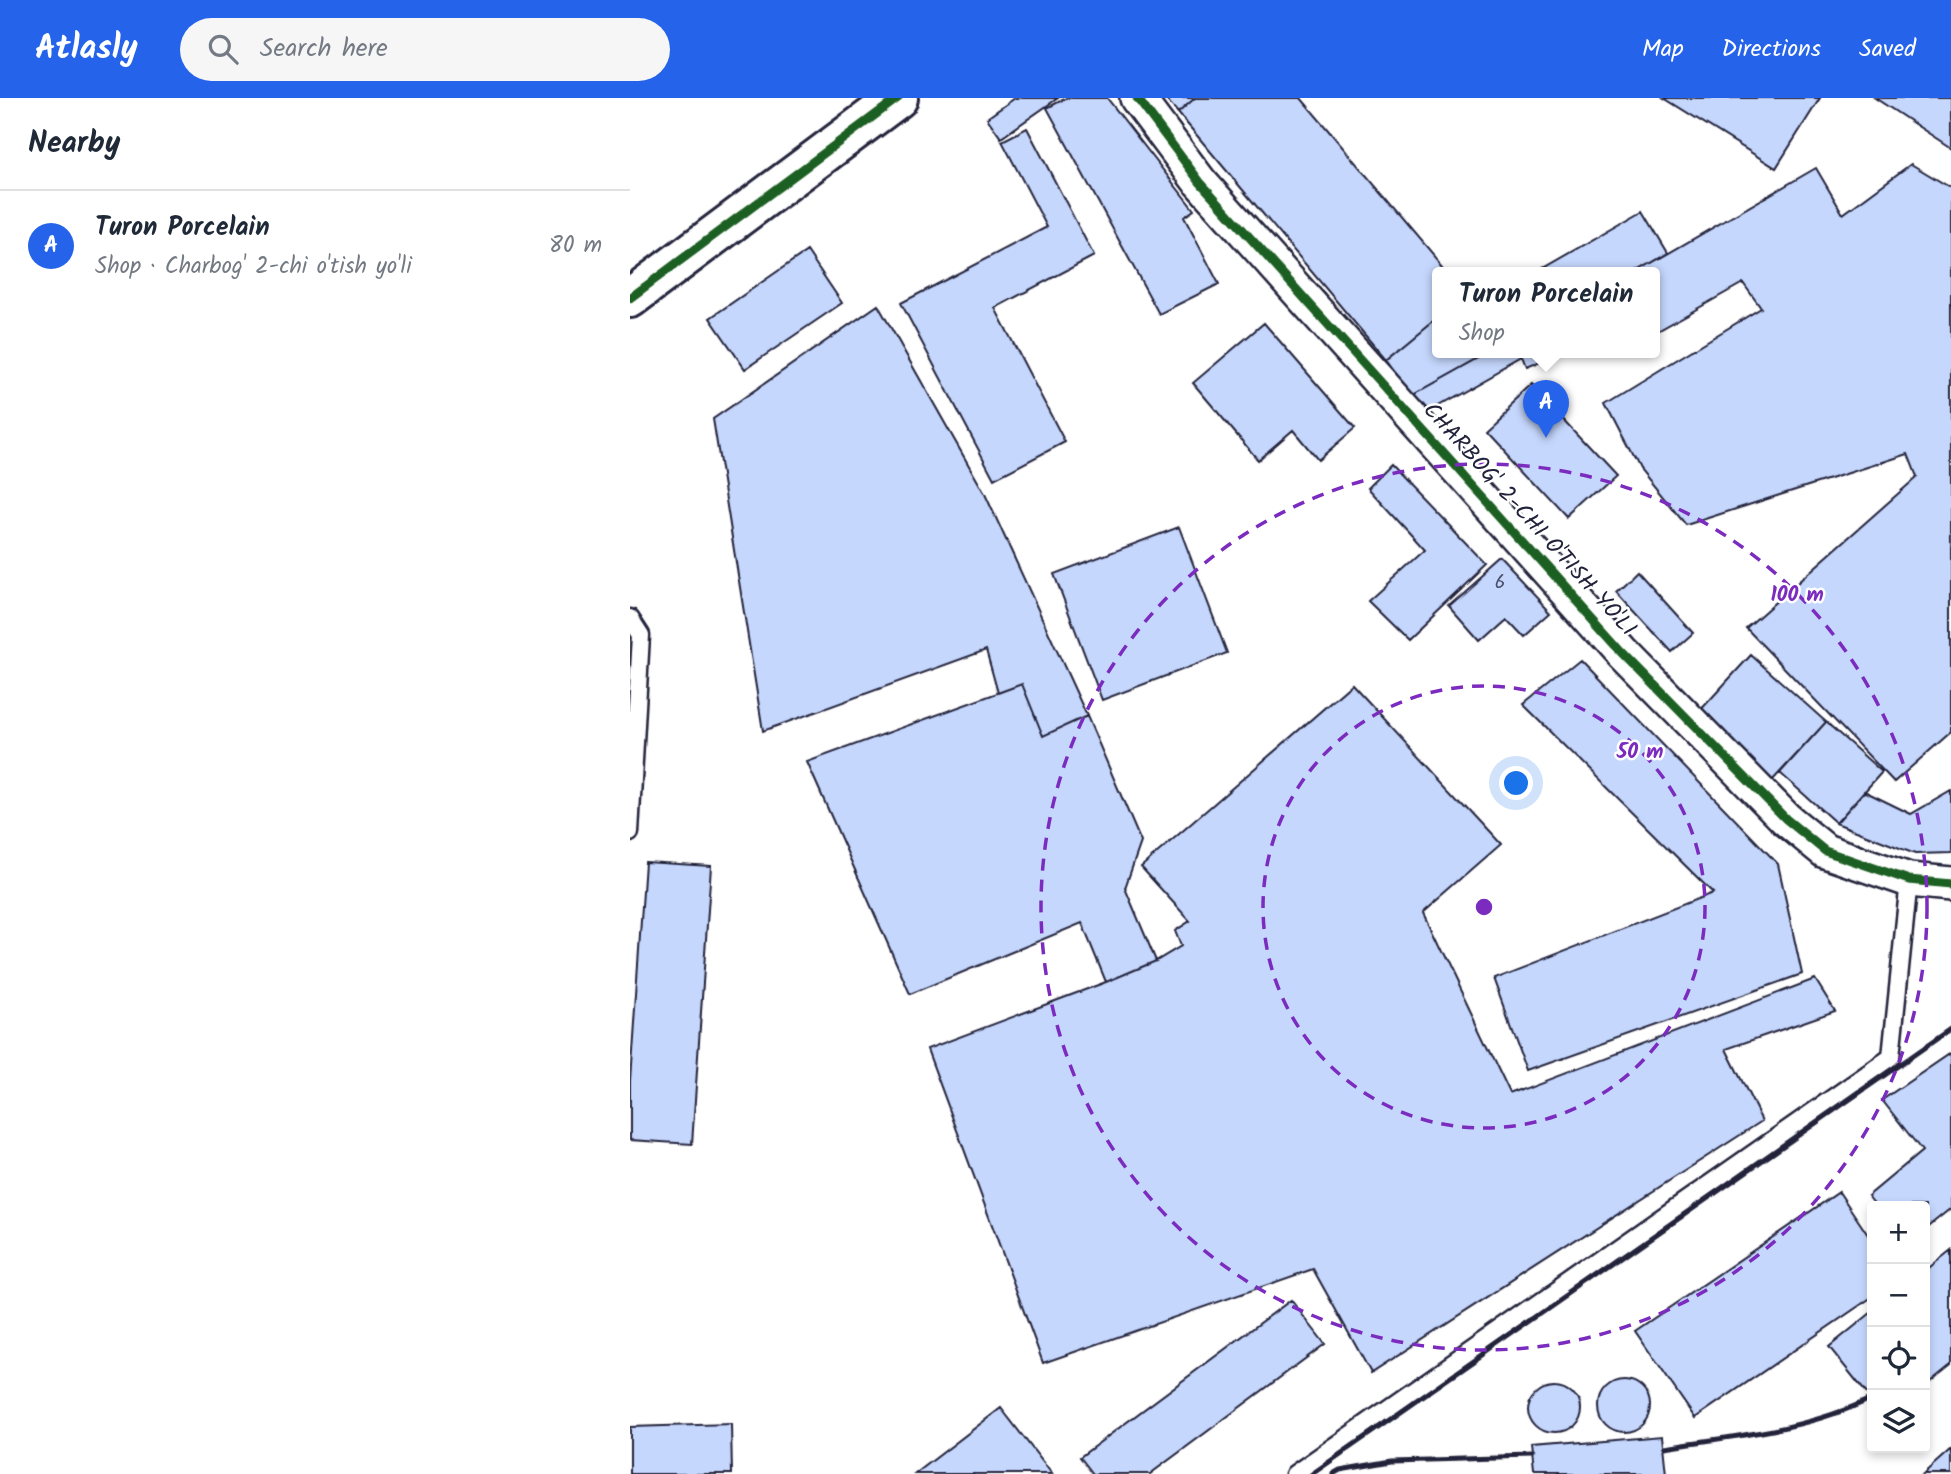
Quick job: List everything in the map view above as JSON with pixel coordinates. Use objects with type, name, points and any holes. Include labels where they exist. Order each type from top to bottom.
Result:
[{"type":"street","points":[[630,298],[898,98]]},
{"type":"street","name":"CHARBOG' 2-CHI O'TISH YO'LI","points":[[1137,98],[1200,182],[1614,643],[1777,810],[1825,851],[1909,880],[1951,884]]},
{"type":"lane","points":[[630,618],[640,635],[630,833]]},
{"type":"lane","points":[[1294,1474],[1891,1057],[1909,880]]},
{"type":"building","points":[[1015,98],[1058,98],[1001,138],[987,118]]},
{"type":"building","points":[[1066,98],[1107,98],[1194,210],[1184,217],[1219,284],[1159,314],[1047,108]]},
{"type":"building","points":[[1165,98],[1195,98],[1178,113]]},
{"type":"building","points":[[1195,98],[1301,98],[1444,267],[1432,267],[1432,322],[1386,360],[1178,113]]},
{"type":"building","points":[[1664,98],[1820,98],[1776,168]]},
{"type":"building","points":[[1875,98],[1951,98],[1951,148]]},
{"type":"building","points":[[1027,128],[1094,256],[995,308],[1065,442],[994,479],[901,303],[1047,227],[1002,141]]},
{"type":"building","points":[[1911,164],[1951,188],[1951,732],[1894,782],[1746,628],[1917,477],[1908,454],[1686,525],[1640,469],[1606,403],[1761,308],[1743,283],[1660,330],[1660,267],[1645,267],[1816,168],[1843,214]]},
{"type":"building","points":[[1643,211],[1668,253],[1644,267],[1546,267]]},
{"type":"building","points":[[807,251],[842,303],[745,369],[710,318]]},
{"type":"building","points":[[878,305],[985,494],[1087,716],[1043,736],[1022,684],[998,693],[986,650],[763,731],[713,419]]},
{"type":"building","points":[[1432,322],[1432,358],[1480,358],[1412,396],[1386,360]]},
{"type":"building","points":[[1264,323],[1355,428],[1318,460],[1293,430],[1258,460],[1193,383]]},
{"type":"building","points":[[1480,358],[1552,358],[1525,369],[1521,359],[1427,412],[1412,396]]},
{"type":"building","points":[[1531,385],[1616,476],[1569,519],[1484,428]]},
{"type":"building","points":[[1391,465],[1487,565],[1408,640],[1368,601],[1425,550],[1368,488]]},
{"type":"building","points":[[1179,527],[1227,653],[1102,700],[1054,574]]},
{"type":"building","points":[[1502,559],[1551,611],[1524,635],[1506,616],[1479,640],[1449,606]]},
{"type":"building","points":[[1637,571],[1693,633],[1672,652],[1616,591]]},
{"type":"building","points":[[1751,655],[1826,722],[1772,781],[1697,714]]},
{"type":"building","points":[[1580,659],[1778,864],[1802,974],[1528,1071],[1494,978],[1713,893],[1523,705]]},
{"type":"building","points":[[1022,684],[1043,736],[1087,716],[1141,842],[1125,888],[1156,961],[1106,982],[1082,923],[910,994],[807,762]]},
{"type":"building","points":[[1352,684],[1501,845],[1423,913],[1510,1095],[1815,979],[1835,1011],[1726,1049],[1762,1121],[1371,1373],[1313,1269],[1043,1363],[927,1049],[1106,982],[1156,961],[1181,946],[1175,931],[1190,921],[1141,867]]},
{"type":"building","points":[[1826,722],[1882,772],[1836,823],[1780,773]]},
{"type":"building","points":[[1864,791],[1911,814],[1951,791],[1951,853],[1915,854],[1836,823]]},
{"type":"building","points":[[645,862],[711,866],[692,1144],[630,1140],[630,1081]]},
{"type":"building","points":[[1951,1053],[1951,1209],[1930,1226],[1930,1201],[1872,1201],[1868,1196],[1922,1151],[1882,1100]]},
{"type":"building","points":[[1839,1192],[1867,1234],[1867,1300],[1695,1418],[1635,1331]]},
{"type":"building","points":[[1951,1250],[1951,1365],[1930,1382],[1930,1327],[1930,1267]]},
{"type":"building","points":[[1291,1300],[1325,1344],[1150,1474],[1093,1474],[1080,1457]]},
{"type":"building","points":[[1867,1316],[1867,1394],[1829,1347]]},
{"type":"building","points":[[1624,1380],[1643,1387],[1650,1406],[1643,1425],[1624,1432],[1605,1425],[1598,1406],[1605,1387]]},
{"type":"building","points":[[1554,1381],[1573,1388],[1580,1407],[1573,1426],[1554,1433],[1535,1426],[1528,1407],[1535,1388]]},
{"type":"building","points":[[1001,1408],[1052,1474],[915,1474]]},
{"type":"building","points":[[731,1424],[732,1474],[630,1474],[630,1427]]},
{"type":"building","points":[[1662,1436],[1666,1474],[1534,1474],[1531,1447]]},
{"type":"building","points":[[1951,1449],[1951,1474],[1923,1474]]},
{"type":"railway","points":[[1312,1474],[1951,1029]]},
{"type":"railway","points":[[1664,1447],[1797,1425],[1867,1400]]},
{"type":"railway","points":[[1333,1474],[1340,1470],[1392,1461],[1532,1457]]},
{"type":"cycle path","points":[[630,298],[898,98]]},
{"type":"cycle path","points":[[1137,98],[1200,182],[1623,653],[1786,819],[1825,851],[1909,880],[1951,884]]},
{"type":"place","name":"Turon Porcelain","points":[[1546,438]]}]
